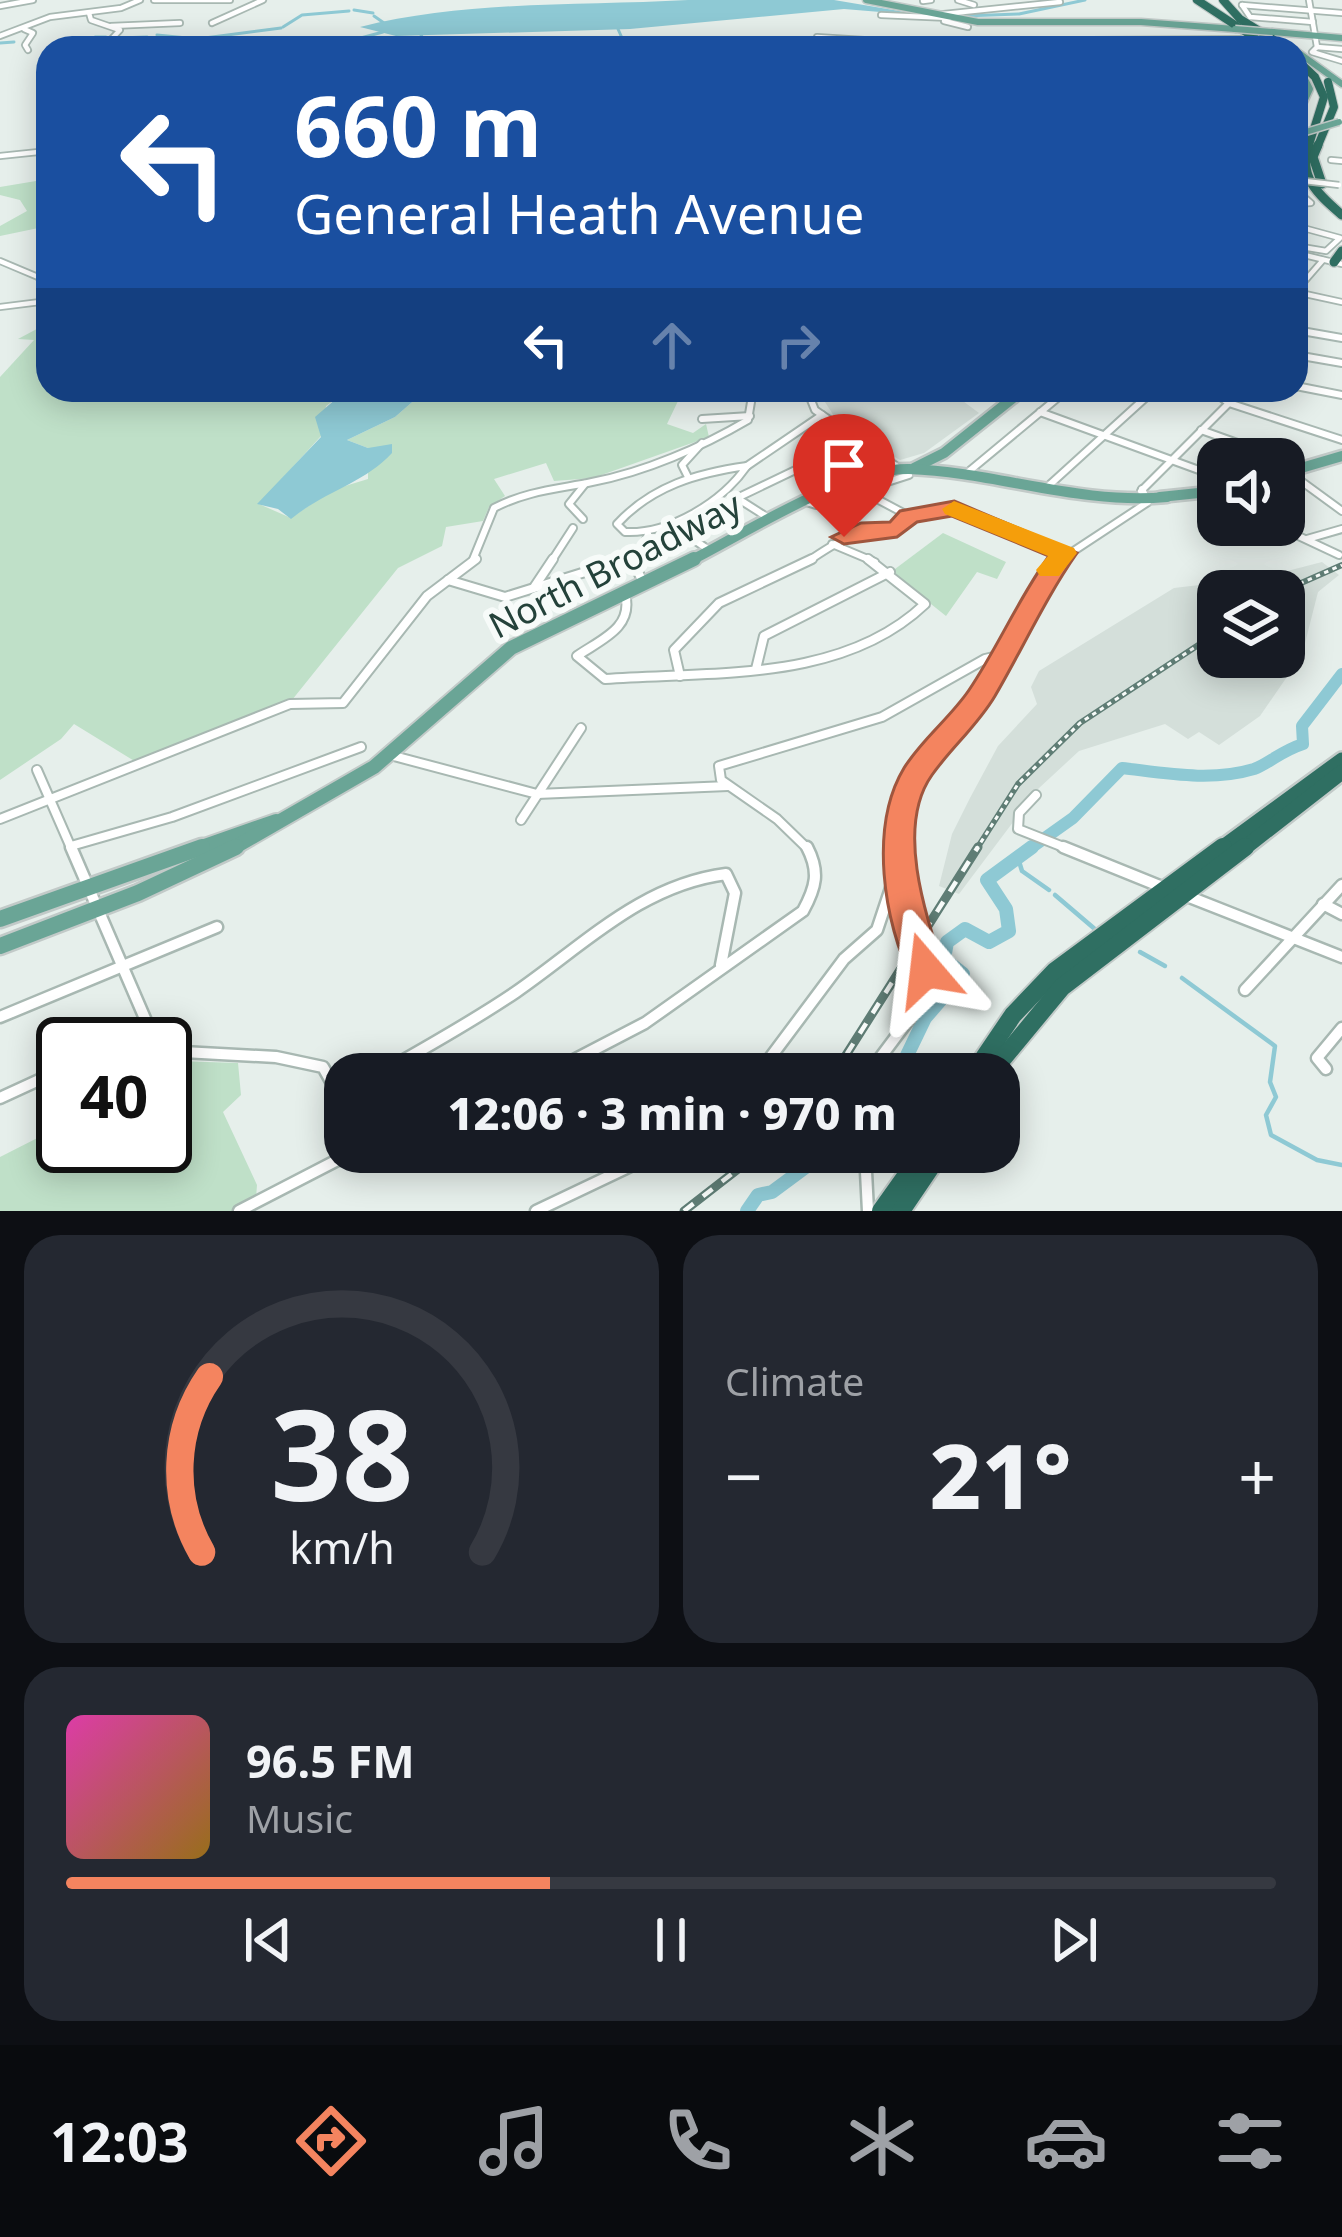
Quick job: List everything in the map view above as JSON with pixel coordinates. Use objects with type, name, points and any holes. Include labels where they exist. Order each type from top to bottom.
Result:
[{"type":"highway","points":[[1197,0],[1259,36]]},
{"type":"highway","points":[[1219,0],[1233,19],[1261,36]]},
{"type":"highway","points":[[1308,65],[1320,73],[1333,94],[1313,162],[1321,183],[1341,210]]},
{"type":"highway","points":[[1308,82],[1318,95],[1308,119]]},
{"type":"highway","points":[[1308,176],[1341,210]]},
{"type":"highway","points":[[987,1053],[1013,1015],[1054,971],[1178,893],[1279,802],[1342,760]]},
{"type":"highway","points":[[1006,1053],[1058,986],[1342,772]]},
{"type":"highway","points":[[881,1211],[908,1173]]},
{"type":"highway","points":[[901,1211],[927,1173]]},
{"type":"main road","points":[[866,0],[910,8]]},
{"type":"main road","points":[[896,0],[943,21],[1012,24],[1118,18],[1234,28],[1252,36]]},
{"type":"main road","points":[[1308,40],[1342,38]]},
{"type":"main road","points":[[1308,64],[1342,84]]},
{"type":"main road","points":[[1308,133],[1341,121]]},
{"type":"main road","points":[[907,469],[1002,402]]},
{"type":"main road","points":[[1305,468],[1342,456]]},
{"type":"main road","name":"North Broadway","points":[[0,946],[196,868],[348,785],[492,660],[852,481],[907,469],[1110,499],[1197,494]]},
{"type":"main road","points":[[0,919],[288,817]]},
{"type":"street","points":[[0,6],[33,0]]},
{"type":"street","points":[[0,36],[50,17],[140,0]]},
{"type":"street","points":[[154,0],[230,0]]},
{"type":"street","points":[[212,23],[263,0]]},
{"type":"street","points":[[923,1],[931,0]]},
{"type":"street","points":[[958,0],[974,5]]},
{"type":"street","points":[[1309,0],[1314,49]]},
{"type":"street","points":[[943,21],[1060,2]]},
{"type":"street","points":[[1312,22],[1250,17],[1242,5],[1342,13]]},
{"type":"street","points":[[89,13],[91,20],[121,32],[116,36]]},
{"type":"street","points":[[881,15],[969,27]]},
{"type":"street","points":[[112,26],[180,23]]},
{"type":"street","points":[[1234,28],[1246,36]]},
{"type":"street","points":[[22,29],[33,33],[25,45],[28,50]]},
{"type":"street","points":[[1314,49],[1342,49]]},
{"type":"street","points":[[1314,49],[1342,61]]},
{"type":"street","points":[[0,167],[3,156],[36,152]]},
{"type":"street","points":[[1331,160],[1342,161]]},
{"type":"street","points":[[1308,181],[1340,185]]},
{"type":"street","points":[[1308,229],[1339,235],[1335,259],[1308,282]]},
{"type":"street","points":[[0,261],[36,276]]},
{"type":"street","points":[[1308,295],[1342,302]]},
{"type":"street","points":[[0,307],[36,302]]},
{"type":"street","points":[[1308,332],[1342,338]]},
{"type":"street","points":[[1308,357],[1342,363]]},
{"type":"street","points":[[1308,388],[1342,395]]},
{"type":"street","points":[[0,819],[290,704],[326,707],[344,703],[417,607],[482,551],[494,508],[543,486],[586,482],[726,436],[750,416],[752,402]]},
{"type":"street","points":[[806,502],[816,505],[905,478],[907,469],[822,415],[811,402]]},
{"type":"street","points":[[964,476],[1052,402]]},
{"type":"street","points":[[1045,489],[1141,402]]},
{"type":"street","points":[[884,1053],[910,1018],[926,979],[901,857],[902,814],[910,782],[970,712],[1029,602],[1064,553],[1140,498],[1170,460],[1229,403],[1342,440]]},
{"type":"street","points":[[1040,412],[1197,470]]},
{"type":"street","points":[[822,415],[747,466],[688,477],[642,501],[617,524],[625,532],[649,533],[732,495],[777,484],[818,453],[859,439]]},
{"type":"street","points":[[702,419],[750,416]]},
{"type":"street","points":[[1201,430],[1220,438]]},
{"type":"street","points":[[688,477],[682,465],[701,442]]},
{"type":"street","points":[[732,495],[747,466]]},
{"type":"street","points":[[583,519],[569,504],[586,482]]},
{"type":"street","points":[[1305,482],[1342,511]]},
{"type":"street","points":[[858,489],[909,516],[965,510],[1064,553]]},
{"type":"street","points":[[732,495],[771,520]]},
{"type":"street","points":[[680,676],[674,650],[713,606],[865,530],[897,530],[909,516]]},
{"type":"street","points":[[535,587],[573,528]]},
{"type":"street","points":[[678,529],[710,551]]},
{"type":"street","points":[[1306,540],[1342,530]]},
{"type":"street","points":[[644,584],[637,572],[638,555],[649,533]]},
{"type":"street","points":[[1306,540],[1340,555]]},
{"type":"street","points":[[625,595],[630,608],[626,620],[577,658],[610,680],[827,662],[915,617],[925,604],[894,575],[832,544]]},
{"type":"street","points":[[448,580],[494,598],[638,555]]},
{"type":"street","points":[[756,669],[764,636],[894,575]]},
{"type":"street","points":[[588,1053],[645,1024],[803,910],[817,878],[806,842],[728,786],[717,772],[724,763],[882,717],[985,659],[1002,656]]},
{"type":"street","points":[[520,820],[580,728]]},
{"type":"street","points":[[71,846],[191,811],[361,747]]},
{"type":"street","points":[[389,754],[537,794],[728,786]]},
{"type":"street","points":[[38,770],[143,1017]]},
{"type":"street","points":[[1036,795],[1016,824],[1037,837],[1342,957]]},
{"type":"street","points":[[775,1053],[815,1003],[852,945],[877,930],[901,857]]},
{"type":"street","points":[[414,1053],[520,990],[590,935],[678,883],[726,874],[735,884],[736,896],[719,948],[721,965]]},
{"type":"street","points":[[1245,990],[1342,885]]},
{"type":"street","points":[[1323,904],[1342,914]]},
{"type":"street","points":[[0,1016],[218,927]]},
{"type":"street","points":[[1326,1069],[1317,1058],[1342,1028]]},
{"type":"street","points":[[192,1053],[316,1064],[324,1069]]},
{"type":"street","points":[[0,1098],[36,1081]]},
{"type":"street","points":[[239,1211],[324,1165]]},
{"type":"street","points":[[536,1211],[617,1173]]},
{"type":"street","points":[[866,1173],[868,1211]]},
{"type":"shaded area","points":[[825,402],[964,402],[979,413],[924,453],[900,460],[839,424]]},
{"type":"shaded area","points":[[1322,562],[1339,575],[1318,592],[1305,643],[1305,570],[1291,570]]},
{"type":"shaded area","points":[[1197,585],[1197,678],[1286,678],[1260,716],[1219,745],[1199,732],[1188,739],[1165,724],[1079,751],[1038,789],[959,894],[939,886],[952,834],[998,746],[1037,704],[1031,687],[1039,671],[1174,588]]},
{"type":"green space","points":[[36,181],[36,228],[0,236],[0,226],[27,211],[20,200],[0,195],[0,187]]},
{"type":"green space","points":[[36,329],[36,402],[331,402],[326,406],[321,436],[259,504],[291,518],[332,490],[368,479],[368,448],[347,440],[395,417],[412,402],[678,402],[667,424],[693,433],[706,424],[709,437],[593,478],[554,481],[546,463],[494,479],[505,496],[489,507],[483,521],[446,527],[442,546],[398,568],[292,700],[136,762],[74,724],[61,739],[0,780],[0,377],[34,340],[18,339]]},
{"type":"green space","points":[[943,533],[1006,562],[997,579],[977,572],[946,616],[891,572]]},
{"type":"green space","points":[[192,1062],[238,1063],[241,1095],[223,1112],[257,1185],[255,1211],[0,1211],[0,1157],[36,1139],[36,1173],[192,1173]]},
{"type":"water","points":[[834,0],[929,16],[844,9],[630,29],[396,36],[360,27],[482,8]]},
{"type":"water","points":[[332,402],[412,402],[395,417],[347,440],[368,448],[392,444],[392,453],[291,519],[278,509],[257,504],[321,437],[315,417]]},
{"type":"waterway","points":[[964,16],[1019,14],[1085,0]]},
{"type":"waterway","points":[[354,10],[373,13]]},
{"type":"waterway","points":[[283,27],[302,15],[349,11]]},
{"type":"waterway","points":[[374,16],[384,23]]},
{"type":"waterway","points":[[220,36],[281,28]]},
{"type":"waterway","points":[[618,29],[621,36]]},
{"type":"waterway","points":[[368,36],[383,32]]},
{"type":"waterway","points":[[157,35],[167,36]]},
{"type":"waterway","points":[[0,43],[14,42]]},
{"type":"waterway","points":[[1028,850],[1073,818],[1122,768],[1188,775],[1238,773],[1303,744],[1302,726],[1342,674]]},
{"type":"waterway","points":[[908,1053],[925,1018],[963,974],[944,959],[947,942],[965,929],[989,942],[1009,931],[1006,909],[987,880],[1032,847]]},
{"type":"waterway","points":[[1018,858],[1022,871],[1049,890]]},
{"type":"waterway","points":[[1055,895],[1096,930]]},
{"type":"waterway","points":[[1140,952],[1165,966]]},
{"type":"waterway","points":[[1182,978],[1275,1046],[1270,1082],[1276,1097],[1266,1115],[1271,1135],[1317,1160],[1342,1165]]},
{"type":"waterway","points":[[747,1211],[758,1195],[772,1192],[798,1173]]},
{"type":"railway","points":[[1305,581],[1342,565]]},
{"type":"railway","points":[[976,850],[1018,784],[1080,723],[1197,646]]},
{"type":"railway","points":[[847,1053],[978,847]]},
{"type":"railway","points":[[684,1211],[733,1173]]},
{"type":"slow traffic","points":[[954,509],[977,514],[1064,553],[1049,570]]},
{"type":"route","points":[[844,537],[870,529],[897,530],[909,516],[954,508],[1064,553],[1029,602],[981,696],[919,770],[904,796],[901,857],[908,913],[926,970]]}]
